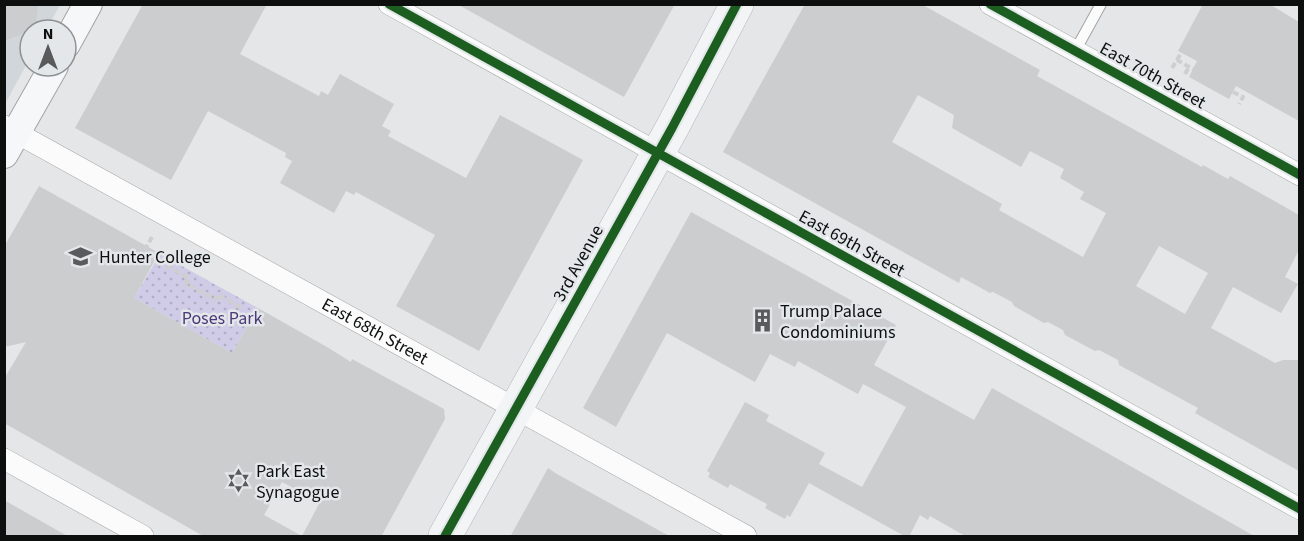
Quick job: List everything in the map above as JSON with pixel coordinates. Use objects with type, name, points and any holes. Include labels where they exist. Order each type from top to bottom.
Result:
[{"type":"main road","points":[[78,22],[88,4]]},
{"type":"main road","name":"3rd Avenue","points":[[446,537],[658,153],[737,4]]},
{"type":"main road","points":[[9,137],[46,78]]},
{"type":"street","name":"East 69th Street","points":[[389,4],[1299,509]]},
{"type":"street","name":"East 70th Street","points":[[990,4],[1299,175]]},
{"type":"street","name":"East 68th Street","points":[[9,137],[516,409],[746,537]]},
{"type":"street","points":[[4,459],[143,537]]},
{"type":"lane","points":[[1075,51],[1101,4]]},
{"type":"path","points":[[1172,68],[1181,53]]},
{"type":"path","points":[[1177,60],[1191,68],[1185,75]]},
{"type":"path","points":[[1233,92],[1243,97],[1239,104]]},
{"type":"path","points":[[152,237],[143,253],[189,278],[186,284],[215,300],[218,295],[242,308]]},
{"type":"shaded area","points":[[5,5],[60,5],[53,18],[18,18],[19,78],[5,104]]},
{"type":"green space","name":"Poses Park","points":[[160,254],[258,308],[232,353],[134,298]]},
{"type":"building","points":[[4,4],[38,4],[37,18],[18,18],[18,36],[4,41]]},
{"type":"building","points":[[143,4],[267,4],[240,54],[319,96],[321,91],[328,95],[340,74],[394,104],[382,126],[391,131],[388,136],[466,178],[500,115],[583,160],[479,351],[396,306],[435,235],[356,192],[354,195],[346,191],[334,213],[280,183],[292,161],[285,157],[286,153],[208,111],[171,180],[75,128]]},
{"type":"building","points":[[457,4],[675,4],[624,97]]},
{"type":"building","points":[[805,4],[921,4],[1040,70],[1037,76],[1202,167],[1203,165],[1228,179],[1230,176],[1299,215],[1299,250],[1285,277],[1298,284],[1281,313],[1233,287],[1211,328],[1275,363],[1283,360],[1299,360],[1299,471],[1195,413],[1198,408],[1119,365],[1118,360],[1065,335],[1063,330],[1048,322],[1044,323],[993,292],[990,293],[961,277],[959,283],[723,152]],"holes":[[[918,95],[954,115],[952,128],[1021,167],[1030,151],[1064,169],[1060,178],[1084,192],[1080,199],[1106,213],[1083,257],[999,210],[1002,204],[892,142]],[[1159,246],[1208,273],[1185,314],[1136,286]]]},
{"type":"building","points":[[1203,4],[1269,4],[1299,22],[1299,121],[1236,86],[1229,99],[1189,77],[1197,61],[1178,51]]},
{"type":"building","points":[[39,186],[159,253],[134,298],[232,353],[258,308],[351,362],[352,359],[444,409],[445,419],[381,537],[205,537],[4,423],[4,379],[26,342],[4,347],[4,247]],"holes":[[[282,482],[320,502],[302,536],[264,515]]]},
{"type":"building","points":[[691,212],[896,325],[874,365],[974,420],[992,388],[1256,537],[967,537],[930,516],[928,520],[920,515],[909,537],[906,537],[809,483],[790,517],[787,515],[785,519],[765,508],[767,504],[730,484],[728,488],[708,477],[710,473],[707,471],[745,402],[769,415],[766,421],[825,453],[819,464],[862,487],[906,407],[863,384],[858,394],[798,361],[795,367],[770,354],[755,382],[667,333],[616,427],[583,408]]},
{"type":"building","points":[[548,468],[557,474],[671,537],[510,537]]},
{"type":"building","points":[[4,500],[69,537],[4,537]]},
{"type":"cycle path","points":[[389,4],[1300,509]]},
{"type":"cycle path","points":[[445,536],[672,128],[737,4]]},
{"type":"cycle path","points":[[990,4],[1300,175]]},
{"type":"place","name":"Hunter College","points":[[81,257]]},
{"type":"place","name":"Trump Palace Condominiums","points":[[762,321]]},
{"type":"place","name":"Park East Synagogue","points":[[238,481]]}]
